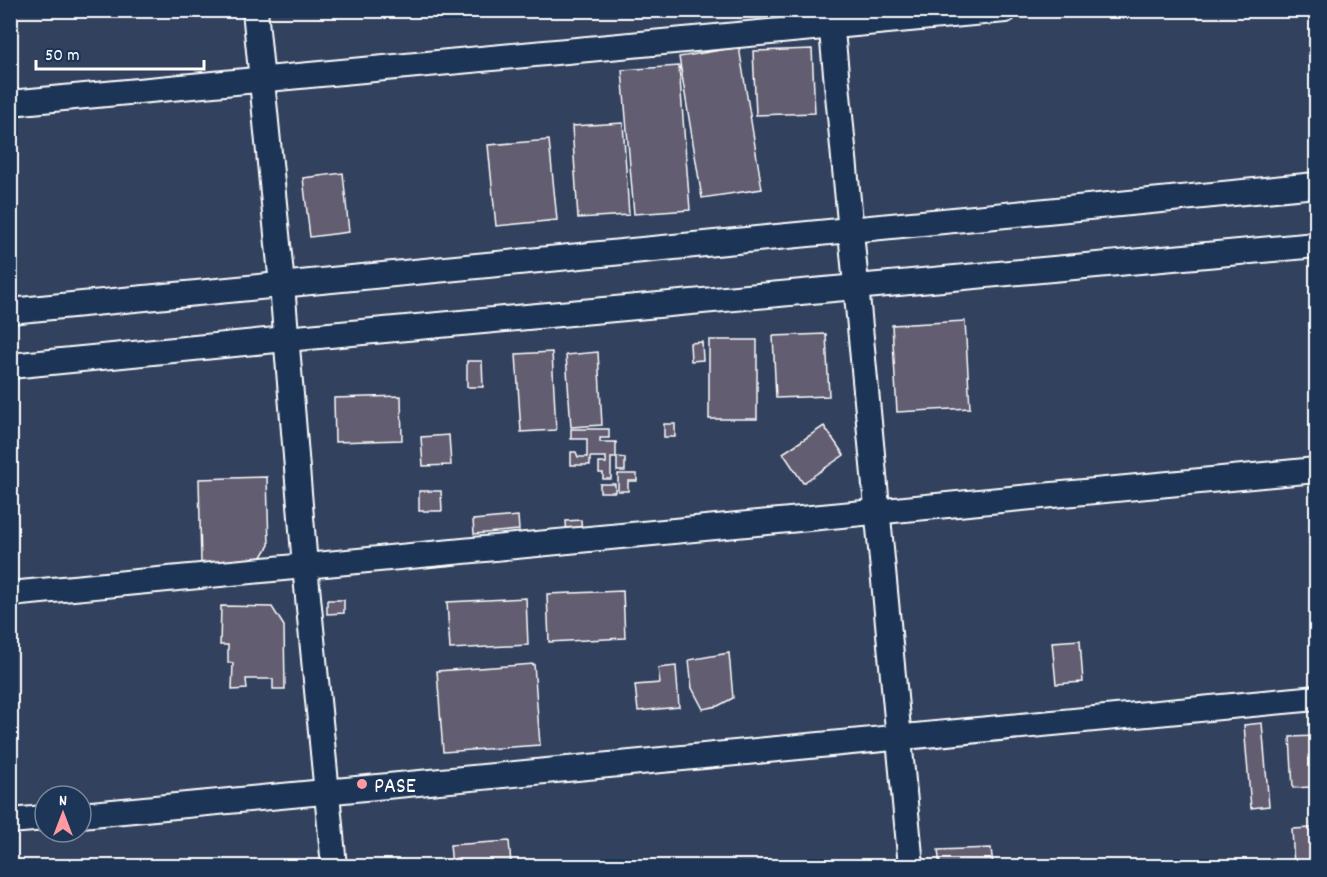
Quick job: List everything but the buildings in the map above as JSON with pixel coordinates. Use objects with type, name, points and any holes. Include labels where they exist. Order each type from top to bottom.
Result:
[{"type":"street","points":[[255,10],[334,867]]},
{"type":"street","points":[[10,103],[262,80],[831,19],[1005,10]]},
{"type":"street","points":[[831,19],[911,867]]},
{"type":"street","points":[[10,311],[1317,185]]},
{"type":"street","points":[[10,366],[1317,245]]},
{"type":"street","points":[[10,594],[1317,470]]},
{"type":"street","points":[[93,814],[1317,698]]},
{"type":"street","points":[[10,821],[33,819]]},
{"type":"place","name":"PASE","points":[[362,784]]}]
